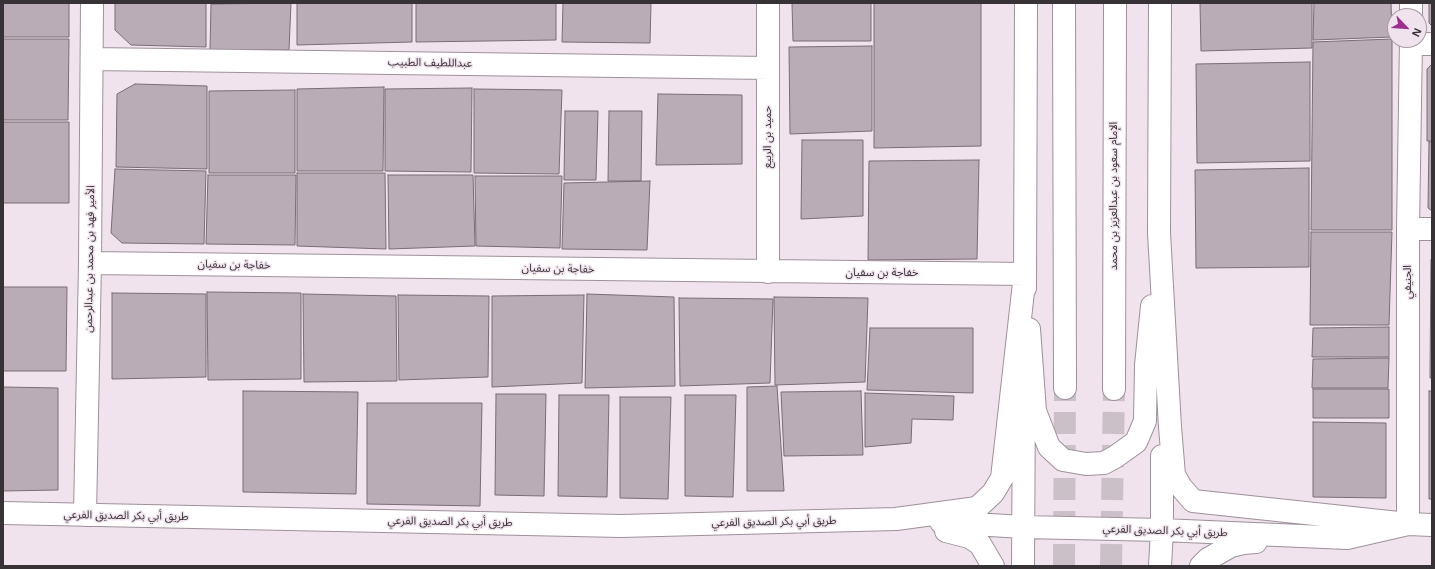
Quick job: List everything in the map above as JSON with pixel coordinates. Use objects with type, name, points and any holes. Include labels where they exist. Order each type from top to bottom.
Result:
[{"type":"street","name":"الأمير فهد بن محمد بن عبدالرحمن","points":[[85,515],[90,263],[92,3]]},
{"type":"street","name":"حميد بن الربيع","points":[[768,3],[768,272]]},
{"type":"street","points":[[1023,566],[1026,3]]},
{"type":"street","points":[[1064,3],[1065,388]]},
{"type":"street","name":"الإمام سعود بن عبدالعزيز بن محمد","points":[[1114,389],[1115,3]]},
{"type":"street","points":[[1160,3],[1159,233],[1162,465],[1162,530],[1160,566]]},
{"type":"street","name":"الجنيفي","points":[[1408,524],[1408,229],[1418,48]]},
{"type":"street","name":"عبداللطيف الطبيب","points":[[92,59],[768,68]]},
{"type":"street","points":[[1408,229],[1432,229]]},
{"type":"street","points":[[1025,274],[1035,411],[1048,447],[1063,460],[1086,464],[1104,463],[1115,458],[1136,442],[1145,421],[1146,365],[1159,233]]},
{"type":"street","points":[[1159,233],[1174,475],[1181,487],[1193,501],[1408,524]]},
{"type":"street","name":"خفاجة بن سفيان","points":[[90,263],[1025,274]]},
{"type":"street","name":"طريق أبي بكر الصديق الفرعي","points":[[896,519],[978,508],[992,493],[1002,478],[1025,274]]},
{"type":"street","name":"طريق أبي بكر الصديق الفرعي","points":[[3,513],[621,526],[896,519],[1023,527],[1162,530],[1347,538],[1408,524],[1432,525]]},
{"type":"street","points":[[896,519],[969,537],[980,544],[993,566]]},
{"type":"street","points":[[1200,566],[1208,559],[1231,546],[1243,543],[1347,538]]},
{"type":"building","points":[[3,3],[69,3],[69,37],[3,37]]},
{"type":"building","points":[[115,3],[206,3],[206,47],[131,45],[115,30]]},
{"type":"building","points":[[291,3],[289,50],[210,50],[211,4]]},
{"type":"building","points":[[297,3],[412,3],[412,42],[297,45]]},
{"type":"building","points":[[416,3],[556,3],[556,40],[416,42]]},
{"type":"building","points":[[563,3],[651,3],[650,43],[562,42]]},
{"type":"building","points":[[792,3],[871,3],[871,41],[793,41]]},
{"type":"building","points":[[874,3],[981,3],[981,146],[874,148]]},
{"type":"building","points":[[1200,3],[1312,3],[1312,48],[1201,51]]},
{"type":"building","points":[[1314,3],[1391,3],[1391,8],[1387,8],[1387,37],[1313,40]]},
{"type":"building","points":[[1429,3],[1432,3],[1432,26],[1429,23]]},
{"type":"building","points":[[3,39],[69,39],[68,120],[3,120]]},
{"type":"building","points":[[1387,39],[1387,48],[1392,48],[1392,230],[1311,230],[1313,42]]},
{"type":"building","points":[[872,46],[872,131],[790,134],[789,47]]},
{"type":"building","points":[[1310,62],[1310,161],[1197,163],[1196,64]]},
{"type":"building","points":[[1432,64],[1432,141],[1427,141],[1427,69]]},
{"type":"building","points":[[135,84],[207,86],[207,169],[116,167],[117,94]]},
{"type":"building","points":[[384,87],[383,171],[297,171],[297,89]]},
{"type":"building","points":[[472,88],[471,172],[385,171],[385,89]]},
{"type":"building","points":[[474,89],[562,90],[559,174],[474,173]]},
{"type":"building","points":[[295,90],[295,173],[209,173],[209,91]]},
{"type":"building","points":[[658,94],[742,95],[742,164],[656,165]]},
{"type":"building","points":[[565,111],[598,111],[596,180],[564,180]]},
{"type":"building","points":[[609,111],[642,111],[641,181],[608,181]]},
{"type":"building","points":[[3,122],[69,122],[69,203],[3,203]]},
{"type":"building","points":[[802,140],[863,140],[863,216],[801,219]]},
{"type":"building","points":[[1429,142],[1432,142],[1432,211],[1428,208]]},
{"type":"building","points":[[979,160],[977,259],[868,260],[869,161]]},
{"type":"building","points":[[1309,168],[1309,267],[1196,268],[1195,170]]},
{"type":"building","points":[[115,169],[206,171],[204,244],[122,243],[111,233]]},
{"type":"building","points":[[297,173],[385,173],[386,249],[297,246]]},
{"type":"building","points":[[208,175],[296,175],[295,245],[206,244]]},
{"type":"building","points":[[388,175],[473,175],[475,246],[389,249]]},
{"type":"building","points":[[475,176],[562,176],[560,248],[476,246]]},
{"type":"building","points":[[650,181],[647,250],[562,249],[564,183]]},
{"type":"building","points":[[1311,232],[1392,232],[1389,325],[1310,325]]},
{"type":"building","points":[[1431,260],[1432,378],[1430,378]]},
{"type":"building","points":[[3,287],[67,287],[66,371],[3,371]]},
{"type":"building","points":[[207,292],[301,293],[301,379],[208,380]]},
{"type":"building","points":[[112,293],[206,294],[206,377],[112,379]]},
{"type":"building","points":[[303,294],[396,296],[397,381],[304,382]]},
{"type":"building","points":[[587,294],[674,297],[675,386],[585,388]]},
{"type":"building","points":[[398,295],[489,296],[488,377],[399,380]]},
{"type":"building","points":[[584,295],[582,383],[492,387],[492,296]]},
{"type":"building","points":[[774,297],[868,298],[865,382],[775,385]]},
{"type":"building","points":[[679,298],[773,299],[770,383],[680,386]]},
{"type":"building","points":[[1389,327],[1389,357],[1312,357],[1313,328]]},
{"type":"building","points":[[870,328],[973,328],[973,393],[867,390]]},
{"type":"building","points":[[1389,358],[1388,388],[1312,388],[1313,359]]},
{"type":"building","points":[[777,386],[784,491],[747,491],[747,387]]},
{"type":"building","points":[[3,387],[58,388],[58,490],[3,491]]},
{"type":"building","points":[[1313,389],[1389,389],[1389,418],[1313,418]]},
{"type":"building","points":[[243,391],[358,392],[356,494],[243,492]]},
{"type":"building","points":[[861,391],[863,455],[784,456],[781,392]]},
{"type":"building","points":[[1429,391],[1432,391],[1432,499],[1429,499]]},
{"type":"building","points":[[865,393],[954,396],[953,420],[912,419],[911,443],[865,447]]},
{"type":"building","points":[[496,394],[546,394],[544,496],[495,495]]},
{"type":"building","points":[[559,395],[609,395],[607,497],[558,496]]},
{"type":"building","points":[[685,395],[736,395],[733,497],[685,496]]},
{"type":"building","points":[[620,397],[671,397],[668,499],[620,498]]},
{"type":"building","points":[[367,403],[482,403],[480,506],[367,504]]},
{"type":"building","points":[[1313,422],[1386,423],[1386,498],[1313,497]]},
{"type":"tunnel","points":[[1064,566],[1065,388]]},
{"type":"tunnel","points":[[1111,566],[1114,389]]}]
